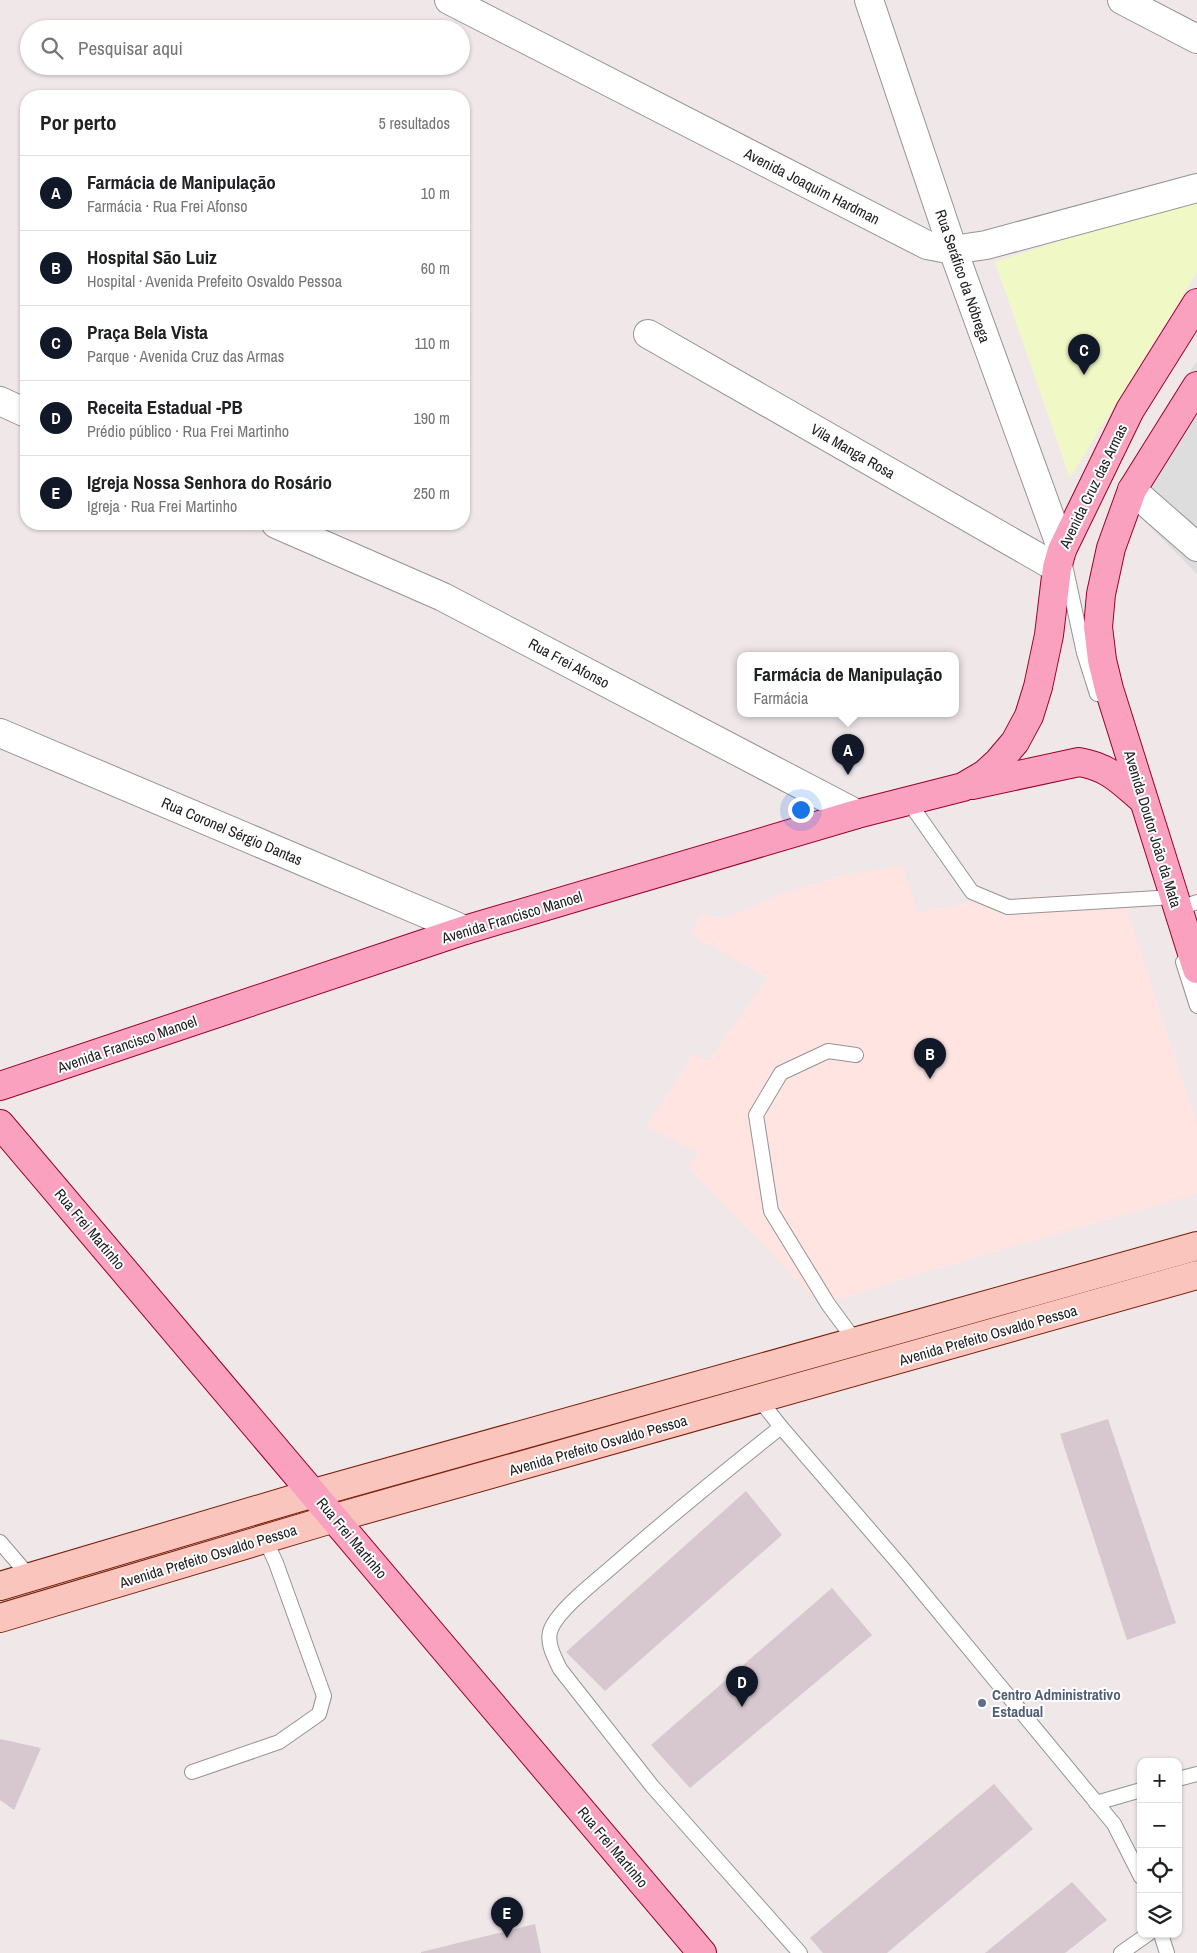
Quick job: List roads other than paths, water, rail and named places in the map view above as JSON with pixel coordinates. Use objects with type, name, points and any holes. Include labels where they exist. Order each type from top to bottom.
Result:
[{"type":"main road","name":"Avenida Cruz das Armas","points":[[1015,742],[1030,716],[1038,687],[1049,635],[1059,559],[1130,410],[1197,304]]},
{"type":"main road","points":[[1132,490],[1197,386]]},
{"type":"main road","name":"Avenida Doutor João da Mata","points":[[1132,490],[1111,548],[1101,594],[1098,627],[1102,660],[1135,793],[1178,902],[1197,969]]},
{"type":"main road","name":"Avenida Francisco Manoel","points":[[0,1086],[465,930],[857,814],[963,787],[985,774],[1015,742]]},
{"type":"main road","points":[[963,787],[1079,762],[1096,764],[1109,771],[1135,793]]},
{"type":"main road","name":"Rua Frei Martinho","points":[[0,1124],[702,1953]]},
{"type":"street","name":"Avenida Joaquim Hardman","points":[[449,0],[927,245],[953,250],[986,245],[1197,188]]},
{"type":"street","name":"Rua Seráfico da Nóbrega","points":[[870,0],[1059,559]]},
{"type":"street","points":[[1122,0],[1197,39]]},
{"type":"street","name":"Vila Manga Rosa","points":[[648,334],[1059,559]]},
{"type":"street","points":[[0,401],[20,410]]},
{"type":"street","points":[[1132,490],[1197,546]]},
{"type":"street","name":"Rua Frei Afonso","points":[[290,530],[443,598],[857,814]]},
{"type":"street","name":"Rua Coronel Sérgio Dantas","points":[[0,733],[465,930]]},
{"type":"street","name":"Avenida Prefeito Osvaldo Pessoa","points":[[0,1586],[314,1493],[1197,1246]]},
{"type":"street","name":"Avenida Prefeito Osvaldo Pessoa","points":[[0,1618],[335,1518],[1197,1275]]},
{"type":"lane","points":[[1059,559],[1084,653],[1135,793]]},
{"type":"lane","points":[[908,801],[972,892],[1008,907],[1178,902],[1197,1006]]},
{"type":"lane","points":[[856,1055],[828,1051],[781,1073],[756,1115],[771,1211],[828,1304],[856,1342]]},
{"type":"lane","points":[[759,1399],[900,1565],[1114,1824],[1137,1869]]},
{"type":"lane","points":[[781,1427],[686,1502],[576,1598],[557,1619],[550,1633],[551,1648],[560,1669],[652,1786],[800,1953]]},
{"type":"lane","points":[[192,1772],[279,1742],[319,1714],[324,1696],[276,1563],[265,1539]]},
{"type":"lane","points":[[0,1542],[30,1577]]},
{"type":"lane","points":[[1182,1778],[1197,1774]]},
{"type":"lane","points":[[1096,1803],[1137,1791]]},
{"type":"lane","points":[[1121,1953],[1141,1938]]},
{"type":"lane","points":[[1162,1938],[1167,1953]]},
{"type":"place","name":"Praça Bela Vista","points":[[1084,375]]},
{"type":"place","name":"Farmácia de Manipulação","points":[[848,775]]},
{"type":"place","name":"Hospital São Luiz","points":[[930,1079]]},
{"type":"place","name":"Centro Administrativo Estadual","points":[[982,1703]]},
{"type":"place","name":"Receita Estadual -PB","points":[[742,1707]]},
{"type":"place","name":"Igreja Nossa Senhora do Rosário","points":[[507,1938]]}]
